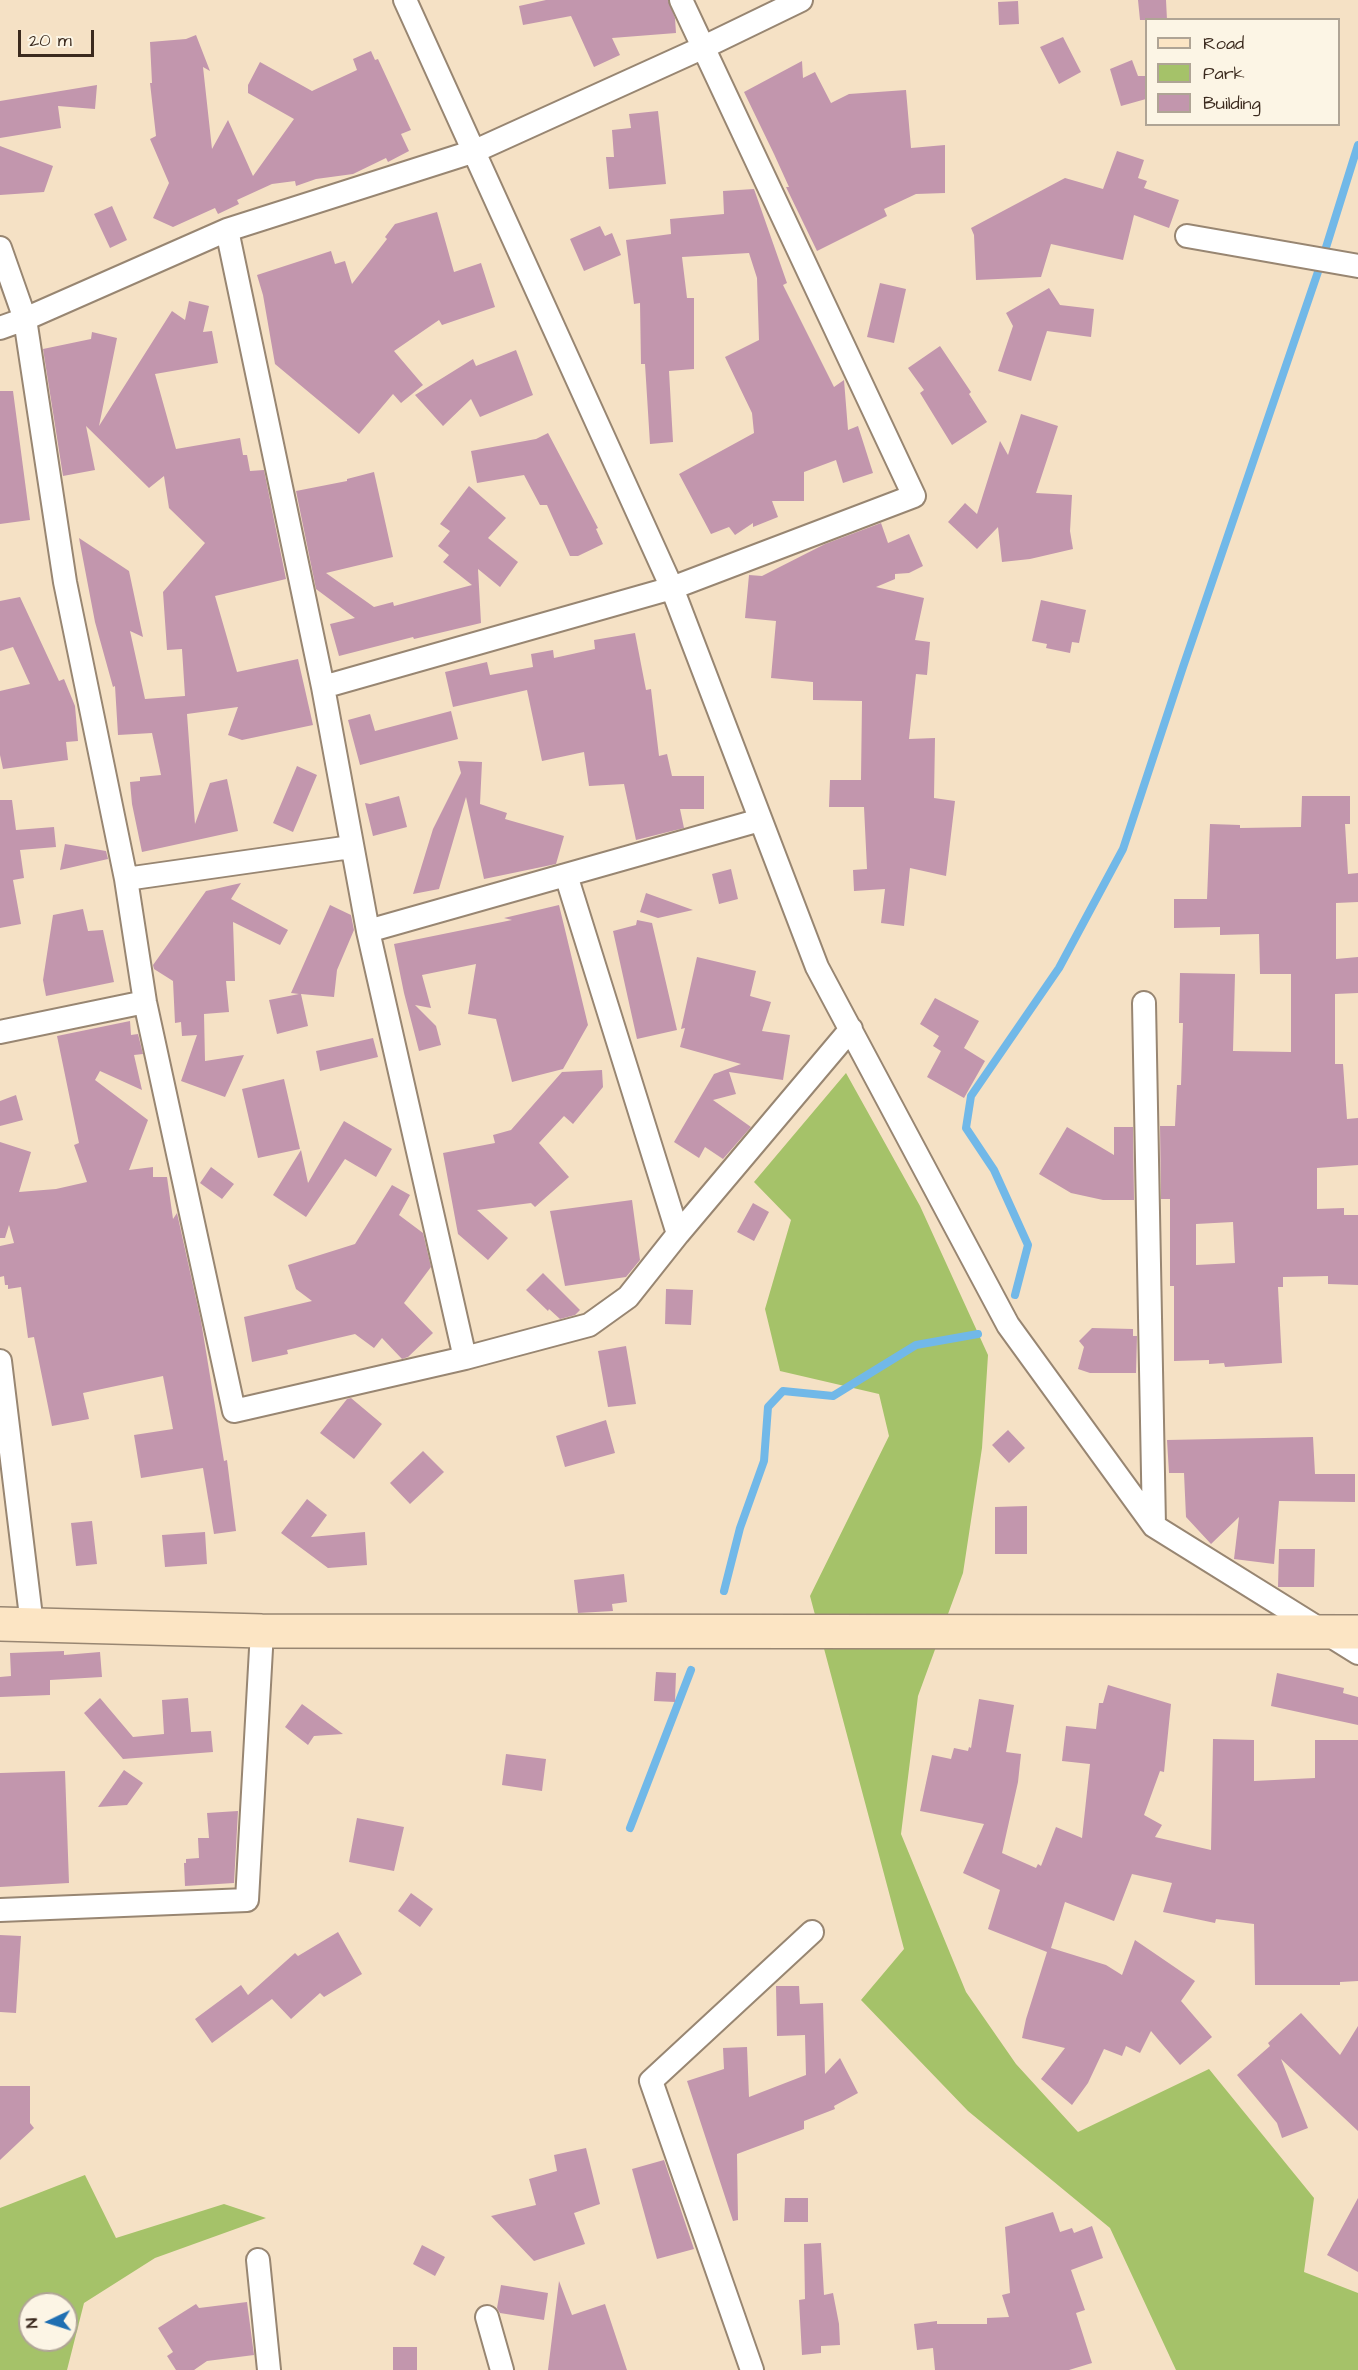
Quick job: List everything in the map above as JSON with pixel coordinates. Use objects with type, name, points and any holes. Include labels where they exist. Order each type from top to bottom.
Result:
[{"type":"street","points":[[405,0],[672,588],[817,967],[1008,1325],[1154,1526],[1358,1653]]},
{"type":"street","points":[[323,687],[672,588],[914,496],[681,0]]},
{"type":"street","points":[[0,328],[227,230],[475,151],[702,48],[801,0]]},
{"type":"street","points":[[227,230],[323,687],[368,932],[465,1358]]},
{"type":"street","points":[[1187,237],[1358,266]]},
{"type":"street","points":[[0,248],[25,319],[65,582],[126,879],[145,1002],[234,1411],[465,1358],[589,1325],[628,1297],[678,1234],[851,1029]]},
{"type":"street","points":[[368,932],[760,820]]},
{"type":"street","points":[[126,879],[351,847]]},
{"type":"street","points":[[566,875],[678,1234]]},
{"type":"street","points":[[0,1032],[145,1002]]},
{"type":"street","points":[[1144,1004],[1154,1526]]},
{"type":"street","points":[[0,1361],[16,1625],[262,1631],[1325,1634],[1358,1632]]},
{"type":"street","points":[[0,1910],[247,1900],[262,1631]]},
{"type":"street","points":[[752,2370],[651,2081],[812,1932]]},
{"type":"street","points":[[258,2260],[269,2370]]},
{"type":"street","points":[[487,2317],[502,2370]]},
{"type":"green space","points":[[846,1073],[920,1206],[988,1355],[982,1448],[963,1573],[918,1696],[901,1834],[966,1992],[1016,2064],[1078,2132],[1209,2069],[1314,2198],[1304,2272],[1358,2293],[1358,2370],[1176,2370],[1110,2228],[968,2111],[861,2000],[904,1949],[810,1596],[889,1436],[879,1394],[780,1371],[765,1309],[791,1220],[754,1182]]},
{"type":"green space","points":[[85,2175],[116,2238],[224,2204],[266,2218],[155,2258],[84,2303],[78,2327],[78,2292],[18,2292],[18,2352],[72,2352],[67,2370],[0,2370],[0,2208]]},
{"type":"building","points":[[546,0],[668,0],[675,18],[676,33],[612,38],[620,55],[594,67],[571,16],[523,25],[519,6]]},
{"type":"building","points":[[1138,0],[1166,0],[1167,18],[1140,20]]},
{"type":"building","points":[[1018,1],[1019,24],[999,25],[998,2]]},
{"type":"building","points":[[196,35],[210,71],[203,67],[212,149],[228,120],[253,176],[294,119],[248,93],[248,85],[260,62],[312,91],[357,70],[353,59],[371,51],[375,60],[378,59],[411,130],[401,134],[409,151],[388,162],[386,158],[353,174],[316,179],[296,186],[295,181],[272,184],[237,200],[239,204],[218,214],[215,208],[173,227],[153,218],[169,183],[150,139],[156,136],[150,83],[152,83],[150,42],[186,39]]},
{"type":"building","points":[[1063,37],[1081,72],[1059,84],[1040,47]]},
{"type":"building","points":[[1132,60],[1138,76],[1145,76],[1145,99],[1121,106],[1110,69]]},
{"type":"building","points":[[802,61],[803,78],[815,72],[831,103],[849,94],[906,90],[911,148],[945,145],[945,193],[916,194],[884,209],[887,216],[817,251],[744,92]]},
{"type":"building","points":[[97,85],[95,109],[58,106],[61,128],[0,138],[0,101]]},
{"type":"building","points":[[658,111],[666,184],[609,189],[606,157],[614,157],[612,130],[631,128],[629,114]]},
{"type":"building","points":[[0,146],[53,166],[44,192],[0,195]]},
{"type":"building","points":[[1117,151],[1144,160],[1138,178],[1147,181],[1144,188],[1179,200],[1169,228],[1134,215],[1123,260],[1051,244],[1041,277],[976,280],[974,235],[971,228],[1065,178],[1103,189]]},
{"type":"building","points":[[754,189],[787,283],[783,285],[834,387],[844,380],[848,430],[858,426],[873,473],[843,483],[836,460],[804,472],[804,501],[772,501],[778,517],[753,527],[753,523],[735,535],[729,527],[711,534],[679,474],[754,433],[752,413],[725,357],[759,340],[757,278],[749,253],[682,257],[687,298],[694,298],[694,369],[669,371],[673,442],[650,444],[645,364],[641,364],[640,303],[634,304],[626,240],[671,234],[670,219],[724,214],[723,191]]},
{"type":"building","points":[[112,206],[127,240],[110,248],[94,214]]},
{"type":"building","points":[[437,212],[454,272],[481,263],[495,307],[442,325],[439,320],[394,351],[423,385],[401,403],[393,394],[359,434],[275,364],[263,295],[257,275],[331,251],[335,264],[345,261],[352,284],[387,239],[385,237],[395,224]]},
{"type":"building","points":[[600,226],[605,236],[612,233],[621,255],[584,271],[570,239]]},
{"type":"building","points":[[880,283],[906,289],[894,343],[867,337]]},
{"type":"building","points":[[1049,288],[1060,305],[1094,309],[1091,337],[1047,331],[1031,381],[998,371],[1013,326],[1006,313]]},
{"type":"building","points":[[189,301],[209,306],[203,332],[212,331],[218,363],[155,374],[176,449],[240,438],[243,455],[247,455],[250,471],[264,470],[286,579],[215,596],[237,672],[298,659],[313,725],[242,740],[228,735],[238,707],[187,714],[195,824],[210,783],[227,779],[238,831],[142,852],[130,782],[140,781],[140,777],[161,775],[152,733],[118,735],[115,686],[113,687],[95,622],[79,538],[129,571],[143,637],[130,631],[145,699],[185,696],[182,649],[167,650],[163,592],[205,543],[169,508],[164,476],[149,488],[86,426],[95,470],[63,476],[43,349],[91,339],[92,332],[117,338],[99,426],[172,311],[185,320]]},
{"type":"building","points":[[940,346],[971,392],[969,394],[987,422],[952,445],[920,393],[924,390],[908,368]]},
{"type":"building","points":[[516,350],[533,395],[480,417],[471,399],[443,426],[415,395],[473,359],[476,366]]},
{"type":"building","points":[[0,391],[13,391],[30,520],[0,524]]},
{"type":"building","points":[[1021,414],[1058,426],[1036,493],[1072,495],[1070,531],[1073,549],[1030,559],[1002,562],[998,527],[977,549],[948,522],[965,503],[977,514],[1000,441],[1008,455]]},
{"type":"building","points":[[548,433],[598,528],[596,529],[603,544],[578,556],[570,556],[547,505],[540,505],[524,475],[477,483],[471,451],[536,439]]},
{"type":"building","points":[[374,472],[393,557],[326,573],[374,607],[393,602],[394,606],[472,585],[443,562],[449,555],[438,546],[450,531],[440,524],[469,486],[506,518],[488,538],[518,562],[500,587],[478,569],[481,623],[339,656],[330,624],[355,618],[316,589],[296,491],[347,481],[347,479]]},
{"type":"building","points":[[881,523],[888,543],[909,534],[923,566],[909,573],[895,574],[895,579],[876,587],[924,598],[915,640],[930,642],[927,675],[916,674],[909,739],[935,738],[934,798],[955,801],[946,876],[910,868],[904,926],[881,923],[885,889],[854,891],[853,870],[867,869],[864,807],[829,807],[830,780],[861,780],[862,701],[813,700],[813,682],[771,678],[776,621],[745,618],[749,575],[762,576],[825,544]]},
{"type":"building","points":[[20,597],[59,681],[64,679],[75,706],[78,741],[66,742],[68,760],[3,769],[0,755],[0,691],[30,684],[13,647],[0,651],[0,601]]},
{"type":"building","points":[[1041,600],[1086,610],[1079,643],[1072,642],[1070,653],[1046,648],[1047,644],[1032,641]]},
{"type":"building","points":[[635,633],[646,690],[651,689],[659,756],[667,754],[672,776],[704,776],[704,809],[680,809],[684,828],[636,840],[624,784],[589,786],[584,752],[542,761],[527,690],[453,707],[445,672],[487,662],[490,675],[533,667],[531,654],[553,650],[554,658],[595,649],[594,640]]},
{"type":"building","points":[[451,711],[458,739],[360,765],[348,720],[370,714],[375,731]]},
{"type":"building","points":[[458,761],[482,762],[480,804],[507,813],[505,819],[564,836],[556,864],[484,879],[466,797],[439,889],[413,894],[433,829],[461,773]]},
{"type":"building","points":[[297,766],[317,775],[293,832],[273,823]]},
{"type":"building","points":[[399,796],[407,827],[373,836],[365,803],[370,804]]},
{"type":"building","points":[[1302,796],[1350,796],[1350,824],[1345,824],[1348,874],[1358,873],[1358,902],[1336,903],[1336,959],[1358,957],[1358,993],[1335,994],[1335,1064],[1343,1064],[1347,1119],[1358,1118],[1358,1165],[1317,1168],[1317,1209],[1344,1208],[1344,1215],[1358,1215],[1358,1285],[1328,1284],[1328,1276],[1283,1277],[1283,1287],[1278,1287],[1282,1363],[1225,1367],[1224,1363],[1209,1364],[1209,1360],[1174,1361],[1174,1286],[1170,1286],[1170,1199],[1161,1199],[1160,1126],[1175,1126],[1177,1085],[1181,1085],[1183,1023],[1179,1023],[1180,973],[1235,974],[1233,1051],[1291,1052],[1291,974],[1260,974],[1259,934],[1220,935],[1220,927],[1174,928],[1174,899],[1207,899],[1210,824],[1240,825],[1240,828],[1301,827]],"holes":[[[1233,1222],[1235,1263],[1196,1265],[1196,1224]]]},
{"type":"building","points":[[0,800],[12,800],[16,830],[54,827],[56,847],[20,850],[24,878],[13,880],[21,924],[0,928]]},
{"type":"building","points":[[65,844],[106,851],[108,859],[60,870]]},
{"type":"building","points":[[731,869],[738,899],[719,904],[712,874]]},
{"type":"building","points":[[241,883],[231,899],[288,930],[280,945],[233,922],[235,981],[226,981],[229,1012],[204,1014],[205,1061],[244,1055],[225,1097],[181,1081],[197,1035],[182,1036],[181,1022],[175,1023],[173,981],[154,969],[153,965],[206,891]]},
{"type":"building","points":[[646,893],[693,910],[658,918],[640,912]]},
{"type":"building","points":[[330,905],[351,915],[354,930],[337,970],[334,997],[301,994],[308,1026],[277,1034],[269,1000],[299,994],[291,993]]},
{"type":"building","points":[[559,905],[588,1025],[563,1069],[512,1082],[496,1019],[468,1014],[476,964],[422,975],[431,1008],[415,1005],[436,1026],[441,1045],[419,1051],[394,944],[512,920],[504,918]]},
{"type":"building","points":[[83,909],[88,931],[103,930],[114,982],[46,996],[43,980],[53,915]]},
{"type":"building","points":[[637,920],[652,923],[677,1030],[637,1039],[613,931],[636,925]]},
{"type":"building","points":[[697,957],[756,971],[750,996],[771,1002],[762,1031],[790,1035],[783,1080],[729,1072],[736,1094],[713,1100],[751,1127],[723,1159],[705,1147],[699,1158],[674,1142],[714,1074],[741,1064],[680,1047],[685,1028],[681,1029]]},
{"type":"building","points":[[935,998],[979,1021],[964,1048],[985,1061],[964,1098],[927,1077],[941,1051],[933,1046],[939,1036],[920,1024]]},
{"type":"building","points":[[130,1021],[131,1035],[138,1034],[143,1054],[134,1055],[142,1090],[100,1071],[95,1080],[148,1120],[129,1170],[153,1167],[153,1177],[167,1177],[173,1219],[177,1213],[201,1321],[224,1461],[227,1460],[236,1531],[214,1534],[203,1468],[141,1478],[134,1435],[173,1429],[163,1376],[83,1393],[89,1419],[52,1426],[34,1337],[28,1338],[21,1287],[8,1289],[4,1276],[0,1277],[0,1246],[14,1243],[9,1225],[5,1238],[0,1238],[0,1142],[31,1152],[19,1192],[56,1189],[87,1182],[74,1145],[79,1143],[57,1036]]},
{"type":"building","points":[[373,1038],[378,1057],[320,1071],[316,1051]]},
{"type":"building","points":[[602,1070],[603,1087],[573,1124],[564,1116],[539,1143],[569,1177],[535,1207],[531,1203],[477,1210],[508,1238],[488,1260],[458,1234],[443,1153],[495,1143],[493,1135],[511,1130],[562,1072]]},
{"type":"building","points":[[284,1079],[300,1149],[258,1158],[242,1089]]},
{"type":"building","points":[[16,1095],[23,1120],[0,1126],[0,1101]]},
{"type":"building","points":[[344,1121],[392,1149],[376,1177],[345,1159],[306,1217],[273,1195],[301,1150],[308,1183]]},
{"type":"building","points":[[1067,1127],[1114,1155],[1114,1127],[1133,1127],[1134,1200],[1103,1200],[1071,1193],[1039,1174]]},
{"type":"building","points":[[211,1167],[234,1184],[222,1199],[200,1183]]},
{"type":"building","points":[[392,1185],[410,1195],[399,1215],[423,1233],[431,1267],[404,1303],[433,1333],[408,1357],[402,1359],[382,1338],[374,1348],[355,1334],[287,1350],[288,1354],[252,1362],[244,1317],[312,1301],[296,1289],[288,1265],[355,1244]]},
{"type":"building","points":[[632,1200],[640,1260],[626,1277],[565,1286],[550,1211]]},
{"type":"building","points":[[753,1203],[769,1212],[754,1241],[737,1232]]},
{"type":"building","points":[[543,1273],[580,1310],[575,1315],[560,1319],[526,1290]]},
{"type":"building","points":[[666,1289],[693,1290],[691,1325],[665,1324]]},
{"type":"building","points":[[1092,1328],[1133,1329],[1133,1336],[1137,1336],[1136,1373],[1090,1373],[1078,1369],[1084,1347],[1079,1341]]},
{"type":"building","points":[[626,1346],[636,1404],[608,1407],[598,1351]]},
{"type":"building","points":[[351,1398],[382,1424],[354,1459],[320,1433],[347,1399]]},
{"type":"building","points":[[606,1420],[615,1453],[565,1467],[556,1436]]},
{"type":"building","points":[[1008,1430],[1025,1448],[1009,1463],[992,1445]]},
{"type":"building","points":[[1313,1437],[1315,1474],[1355,1474],[1355,1502],[1279,1501],[1274,1564],[1234,1559],[1239,1517],[1211,1544],[1186,1517],[1184,1473],[1169,1473],[1167,1440]]},
{"type":"building","points":[[423,1451],[444,1472],[410,1504],[390,1483]]},
{"type":"building","points":[[307,1499],[327,1515],[311,1537],[365,1532],[367,1565],[328,1568],[281,1533]]},
{"type":"building","points":[[1027,1506],[1027,1554],[995,1554],[995,1507]]},
{"type":"building","points":[[92,1521],[97,1564],[76,1566],[71,1523]]},
{"type":"building","points":[[205,1532],[207,1564],[165,1567],[162,1535]]},
{"type":"building","points":[[1279,1549],[1315,1549],[1314,1587],[1278,1587]]},
{"type":"building","points":[[624,1574],[627,1602],[612,1604],[613,1611],[578,1613],[574,1580]]},
{"type":"building","points":[[64,1651],[64,1655],[100,1652],[102,1677],[50,1680],[50,1695],[0,1697],[0,1677],[11,1676],[10,1653]]},
{"type":"building","points":[[656,1672],[676,1673],[675,1702],[654,1701]]},
{"type":"building","points":[[1277,1673],[1344,1688],[1343,1693],[1358,1697],[1358,1725],[1271,1706]]},
{"type":"building","points":[[1108,1685],[1171,1704],[1164,1772],[1160,1771],[1144,1815],[1162,1825],[1155,1837],[1211,1850],[1213,1739],[1254,1740],[1254,1781],[1315,1778],[1315,1740],[1358,1740],[1358,1981],[1340,1982],[1340,1985],[1255,1985],[1254,1924],[1216,1919],[1215,1923],[1163,1912],[1172,1883],[1132,1874],[1114,1921],[1065,1902],[1051,1948],[1106,1965],[1122,1975],[1135,1940],[1195,1981],[1181,2001],[1212,2037],[1180,2065],[1151,2031],[1140,2053],[1126,2046],[1122,2056],[1104,2049],[1088,2083],[1072,2105],[1041,2079],[1065,2048],[1022,2038],[1047,1952],[988,1929],[1000,1890],[963,1873],[984,1824],[920,1811],[932,1755],[951,1759],[954,1748],[968,1751],[969,1747],[971,1748],[979,1699],[1014,1705],[1006,1752],[1021,1754],[1018,1782],[1002,1853],[1036,1868],[1038,1864],[1041,1866],[1056,1827],[1082,1838],[1090,1764],[1062,1761],[1066,1726],[1096,1729],[1099,1703],[1103,1703]]},
{"type":"building","points":[[100,1698],[133,1737],[164,1734],[162,1700],[188,1698],[191,1732],[211,1731],[213,1752],[123,1759],[84,1713]]},
{"type":"building","points":[[302,1704],[343,1734],[314,1736],[308,1745],[285,1727]]},
{"type":"building","points":[[506,1754],[546,1759],[542,1791],[502,1785]]},
{"type":"building","points":[[124,1770],[143,1783],[127,1805],[98,1807]]},
{"type":"building","points":[[65,1771],[69,1883],[0,1887],[0,1773]]},
{"type":"building","points":[[238,1811],[234,1883],[185,1886],[184,1863],[186,1859],[199,1858],[198,1838],[209,1838],[207,1813]]},
{"type":"building","points":[[357,1818],[404,1827],[394,1871],[349,1862]]},
{"type":"building","points":[[411,1893],[433,1909],[420,1927],[398,1911]]},
{"type":"building","points":[[338,1932],[362,1974],[324,1997],[320,1993],[291,2019],[272,1999],[212,2043],[195,2019],[241,1985],[248,1995],[295,1953],[298,1956]]},
{"type":"building","points":[[0,1935],[21,1936],[16,2013],[0,2012]]},
{"type":"building","points":[[776,1986],[799,1986],[800,2004],[823,2003],[825,2074],[840,2058],[858,2093],[834,2106],[835,2109],[804,2121],[804,2129],[737,2154],[738,2220],[733,2221],[687,2081],[724,2069],[723,2048],[747,2047],[749,2097],[806,2075],[805,2035],[777,2036]]},
{"type":"building","points":[[1301,2013],[1340,2055],[1358,2026],[1358,2131],[1281,2059],[1308,2128],[1282,2138],[1277,2123],[1237,2075],[1270,2046],[1268,2043]]},
{"type":"building","points":[[0,2086],[30,2086],[30,2123],[34,2128],[0,2160]]},
{"type":"building","points":[[586,2148],[600,2204],[574,2213],[585,2244],[534,2261],[491,2216],[536,2205],[529,2179],[557,2171],[554,2155]]},
{"type":"building","points":[[664,2160],[694,2249],[657,2259],[632,2169]]},
{"type":"building","points":[[785,2198],[808,2198],[808,2222],[784,2222]]},
{"type":"building","points":[[1358,2198],[1358,2272],[1327,2255]]},
{"type":"building","points":[[1053,2212],[1060,2232],[1072,2228],[1074,2233],[1092,2226],[1103,2258],[1071,2270],[1085,2310],[1076,2313],[1092,2363],[1069,2370],[935,2370],[933,2348],[917,2350],[914,2324],[937,2321],[937,2324],[987,2324],[987,2318],[1009,2317],[1002,2295],[1010,2293],[1005,2227]]},
{"type":"building","points":[[821,2243],[824,2295],[833,2293],[839,2324],[840,2345],[821,2346],[821,2353],[802,2355],[799,2300],[805,2299],[804,2244]]},
{"type":"building","points":[[422,2245],[445,2257],[435,2276],[413,2264]]},
{"type":"building","points":[[559,2281],[572,2315],[605,2304],[627,2370],[548,2370]]},
{"type":"building","points":[[501,2285],[548,2293],[544,2320],[500,2313],[497,2308]]},
{"type":"building","points":[[247,2302],[254,2355],[207,2361],[194,2370],[176,2370],[167,2356],[173,2352],[158,2328],[196,2304],[199,2308]]},
{"type":"building","points":[[393,2347],[417,2347],[417,2370],[393,2370]]},
{"type":"waterway","points":[[1323,257],[1358,145]]},
{"type":"waterway","points":[[1015,1295],[1028,1245],[994,1170],[966,1128],[971,1096],[1059,968],[1123,849],[1321,263]]},
{"type":"waterway","points":[[724,1591],[740,1528],[764,1461],[768,1407],[783,1391],[833,1396],[916,1345],[978,1334]]},
{"type":"waterway","points":[[630,1828],[691,1670]]}]
